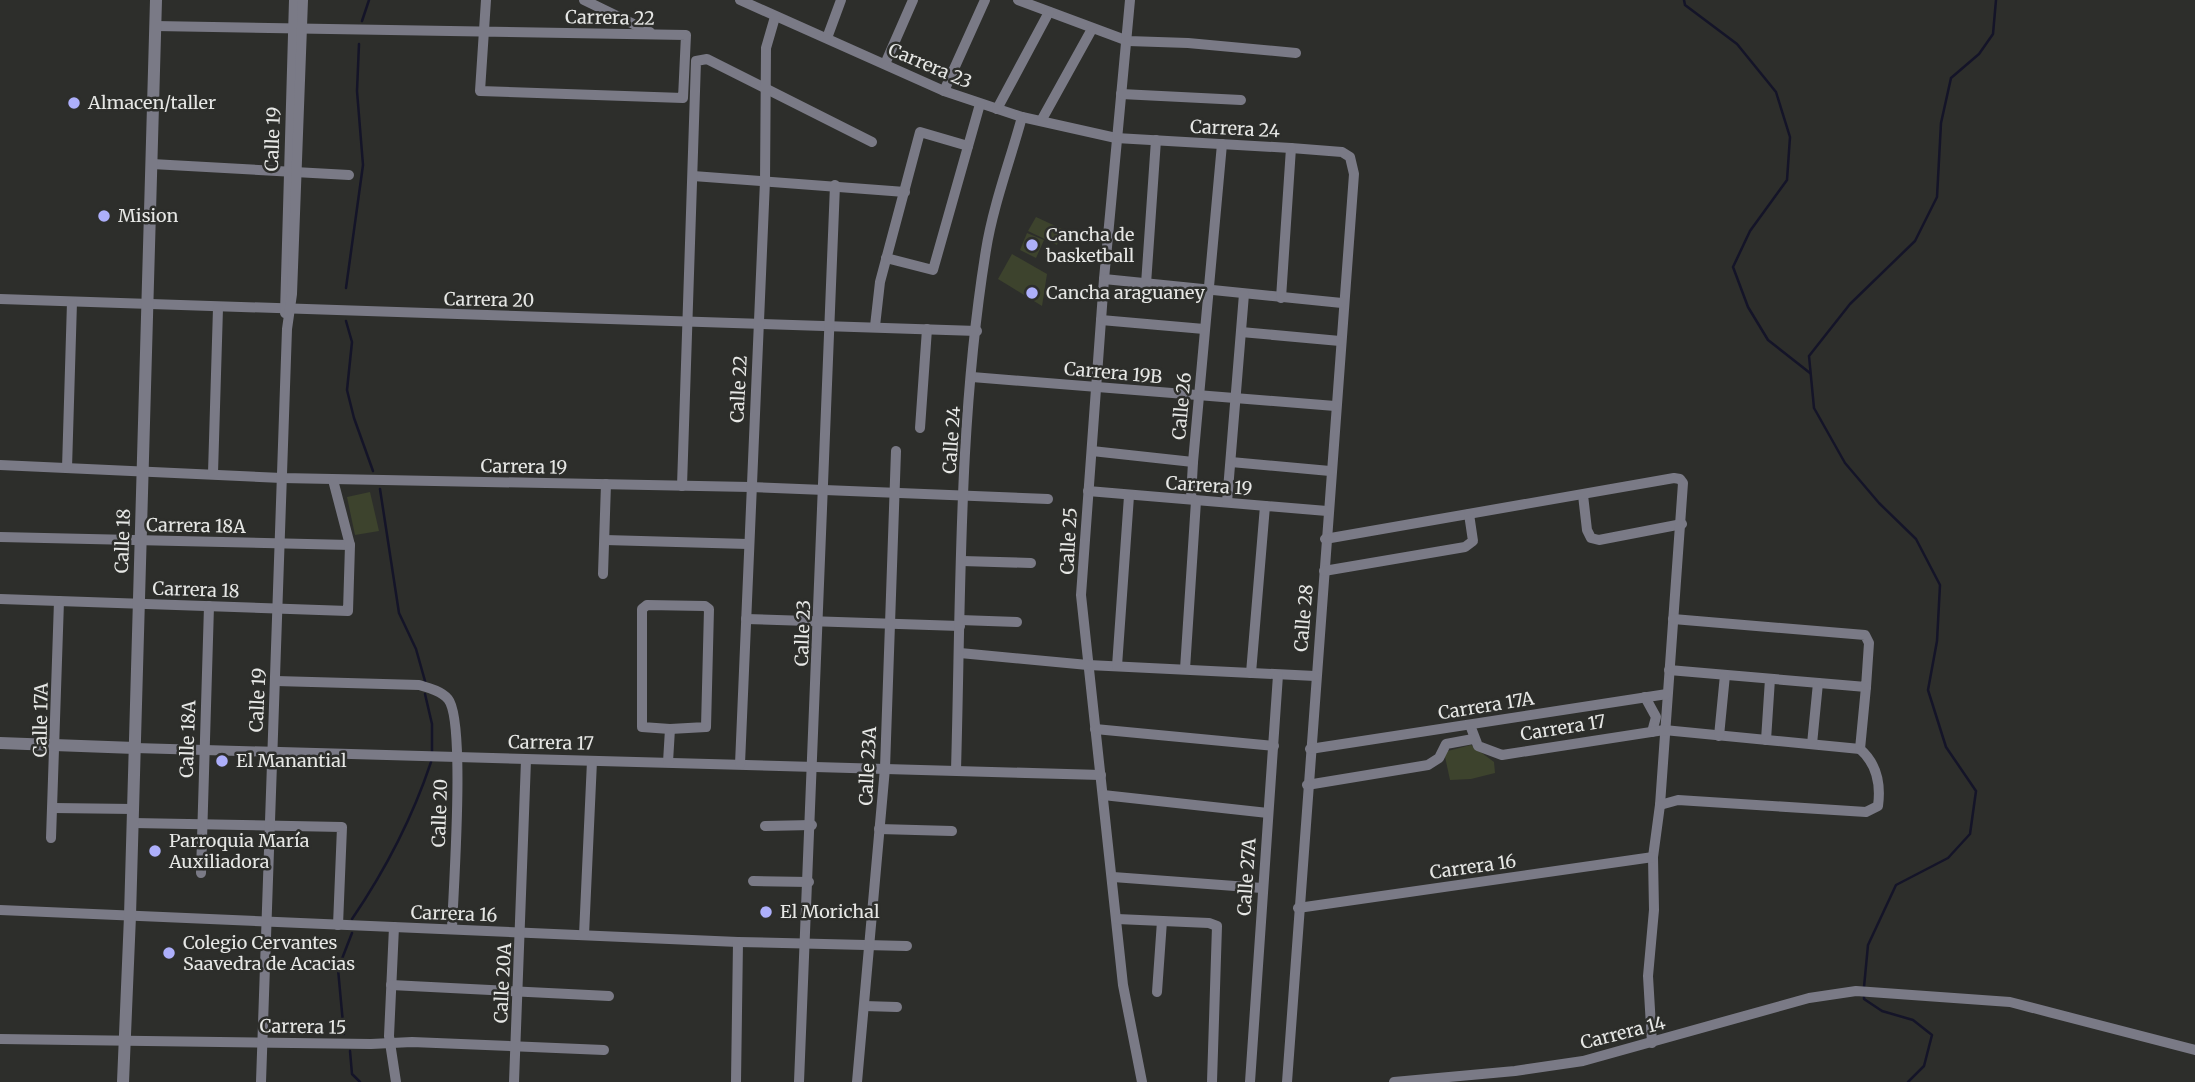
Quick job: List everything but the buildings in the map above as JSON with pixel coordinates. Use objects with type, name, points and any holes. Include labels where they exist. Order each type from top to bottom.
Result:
[{"type":"street","name":"Calle 18","points":[[123,1082],[156,0]]},
{"type":"street","name":"Calle 19","points":[[261,1082],[269,921],[297,28],[294,0]]},
{"type":"street","name":"Calle 19","points":[[297,28],[303,0]]},
{"type":"street","points":[[484,31],[486,0]]},
{"type":"street","points":[[584,0],[655,34]]},
{"type":"street","name":"Carrera 23","points":[[740,0],[754,3],[775,17],[944,91],[1022,117],[1116,138]]},
{"type":"street","points":[[885,64],[913,0]]},
{"type":"street","points":[[944,91],[985,0]]},
{"type":"street","points":[[1018,0],[1128,41],[1188,43],[1296,53]]},
{"type":"street","name":"Calle 25","points":[[1130,0],[1104,279],[1082,595],[1124,985],[1142,1082]]},
{"type":"street","points":[[827,38],[838,1]]},
{"type":"street","points":[[997,109],[1049,12]]},
{"type":"street","name":"Calle 22","points":[[740,764],[765,181],[766,48],[775,17]]},
{"type":"street","name":"Carrera 22","points":[[155,26],[686,34],[683,99],[481,90],[484,31]]},
{"type":"street","points":[[1041,121],[1091,29]]},
{"type":"street","points":[[682,486],[695,68],[701,58],[872,142]]},
{"type":"street","points":[[1121,94],[1241,100]]},
{"type":"street","points":[[886,258],[933,270],[980,104]]},
{"type":"street","name":"Calle 24","points":[[956,770],[964,494],[972,377],[986,248],[1022,117]]},
{"type":"street","points":[[875,326],[886,258],[920,132],[968,146]]},
{"type":"street","name":"Carrera 24","points":[[1116,138],[1342,152],[1350,157]]},
{"type":"street","points":[[1146,284],[1156,140]]},
{"type":"street","name":"Calle 26","points":[[1185,669],[1196,501],[1191,498],[1193,462],[1222,144]]},
{"type":"street","points":[[1281,298],[1292,148]]},
{"type":"street","name":"Calle 28","points":[[1287,1082],[1342,303],[1354,174],[1350,157]]},
{"type":"street","points":[[152,164],[349,175]]},
{"type":"street","points":[[693,176],[905,192]]},
{"type":"street","name":"Calle 23","points":[[799,1082],[812,825],[835,185]]},
{"type":"street","points":[[1104,279],[1342,303]]},
{"type":"street","points":[[1227,502],[1244,294]]},
{"type":"street","name":"Carrera 20","points":[[0,299],[218,308],[287,314],[688,321],[977,331]]},
{"type":"street","points":[[67,468],[72,302]]},
{"type":"street","points":[[213,474],[218,308]]},
{"type":"street","points":[[1101,320],[1204,329]]},
{"type":"street","points":[[920,428],[927,329]]},
{"type":"street","points":[[1241,332],[1340,341]]},
{"type":"street","name":"Carrera 19B","points":[[972,377],[1335,406]]},
{"type":"street","name":"Calle 23A","points":[[857,1082],[885,768],[896,451]]},
{"type":"street","points":[[1092,451],[1193,462]]},
{"type":"street","points":[[1231,463],[1330,471]]},
{"type":"street","name":"Carrera 19","points":[[0,465],[333,480],[750,487],[1048,499]]},
{"type":"street","points":[[1325,539],[1681,479],[1685,492],[1660,805],[1653,857],[1654,910],[1648,976],[1652,1043]]},
{"type":"street","points":[[333,480],[350,545]]},
{"type":"street","points":[[603,574],[606,484]]},
{"type":"street","name":"Carrera 19","points":[[1088,491],[1327,511]]},
{"type":"street","points":[[1583,495],[1587,530],[1591,538],[1599,540],[1682,524]]},
{"type":"street","points":[[1116,666],[1129,496]]},
{"type":"street","points":[[1251,673],[1265,506]]},
{"type":"street","points":[[1324,571],[1465,547],[1473,541],[1469,514]]},
{"type":"street","name":"Carrera 18A","points":[[0,537],[350,545]]},
{"type":"street","points":[[605,540],[748,544]]},
{"type":"street","name":"Carrera 18","points":[[0,599],[348,611],[350,545]]},
{"type":"street","points":[[962,561],[1031,563]]},
{"type":"street","name":"Calle 17A","points":[[51,838],[60,601]]},
{"type":"street","points":[[647,605],[705,606],[710,613],[706,727],[670,729],[642,727],[642,610],[647,605]]},
{"type":"street","name":"Calle 18A","points":[[201,873],[209,607]]},
{"type":"street","points":[[746,619],[889,624],[1017,622]]},
{"type":"street","points":[[1660,805],[1678,800],[1866,812],[1878,806],[1880,791],[1873,767],[1860,749],[1869,643],[1865,635],[1673,620]]},
{"type":"street","points":[[960,653],[1116,666],[1315,676]]},
{"type":"street","points":[[1669,670],[1866,687]]},
{"type":"street","name":"Calle 27A","points":[[1250,1082],[1278,675]]},
{"type":"street","points":[[1719,736],[1725,675]]},
{"type":"street","points":[[1766,740],[1770,679]]},
{"type":"street","name":"Calle 20","points":[[276,681],[419,685],[435,690],[448,699],[455,720],[457,759],[453,929]]},
{"type":"street","points":[[1812,744],[1818,683]]},
{"type":"street","name":"Carrera 17A","points":[[1310,749],[1667,694]]},
{"type":"street","points":[[1646,697],[1656,717],[1652,732]]},
{"type":"street","points":[[1307,785],[1428,765],[1439,758],[1442,748],[1449,742],[1473,739],[1470,725]]},
{"type":"street","points":[[668,762],[670,729]]},
{"type":"street","points":[[1095,729],[1274,746]]},
{"type":"street","name":"Carrera 17","points":[[1473,739],[1483,749],[1502,755],[1664,730],[1860,749]]},
{"type":"street","points":[[1426,732],[1438,740],[1442,748]]},
{"type":"street","name":"Carrera 17","points":[[0,743],[457,759],[668,762],[1101,775]]},
{"type":"street","name":"Calle 20A","points":[[514,1082],[526,760]]},
{"type":"street","points":[[584,935],[592,761]]},
{"type":"street","points":[[1103,795],[1268,813]]},
{"type":"street","points":[[54,808],[133,809]]},
{"type":"street","points":[[133,823],[342,827],[338,925]]},
{"type":"street","points":[[765,826],[812,825]]},
{"type":"street","points":[[880,829],[952,831]]},
{"type":"street","name":"Carrera 16","points":[[1298,908],[1653,857]]},
{"type":"street","points":[[1113,877],[1262,888]]},
{"type":"street","points":[[753,881],[809,882]]},
{"type":"street","name":"Carrera 16","points":[[0,910],[738,942],[907,946]]},
{"type":"street","points":[[1117,919],[1209,923],[1217,926],[1212,1082]]},
{"type":"street","points":[[1157,992],[1161,921]]},
{"type":"street","points":[[394,927],[391,985],[396,1082]]},
{"type":"street","points":[[736,1082],[738,942]]},
{"type":"street","points":[[391,985],[609,996]]},
{"type":"street","name":"Carrera 14","points":[[1394,1082],[1515,1071],[1583,1061],[1809,998],[1856,991],[2010,1002],[2195,1050]]},
{"type":"street","points":[[864,1006],[897,1007]]},
{"type":"street","name":"Carrera 15","points":[[0,1040],[516,1044],[604,1050]]},
{"type":"green space","points":[[1036,217],[1062,229],[1057,245],[1028,231]]},
{"type":"green space","name":"Cancha de basketball","points":[[1027,233],[1044,240],[1036,258],[1020,250]]},
{"type":"green space","name":"Cancha araguaney","points":[[1012,254],[1047,274],[1042,306],[998,279]]},
{"type":"green space","points":[[370,492],[379,531],[355,535],[347,497]]},
{"type":"green space","points":[[1471,745],[1494,762],[1495,773],[1471,779],[1450,780],[1444,752]]},
{"type":"waterway","points":[[362,21],[369,0]]},
{"type":"waterway","points":[[1684,0],[1685,5],[1737,44],[1776,92],[1790,137],[1787,180],[1750,231],[1733,267],[1748,307],[1768,340],[1810,373]]},
{"type":"waterway","points":[[1864,987],[1868,945],[1896,885],[1948,858],[1970,834],[1976,791],[1946,747],[1928,690],[1937,641],[1940,585],[1916,539],[1879,503],[1845,463],[1814,408],[1809,356],[1850,304],[1915,241],[1937,197],[1941,123],[1951,78],[1979,54],[1993,34],[1996,0]]},
{"type":"waterway","points":[[346,288],[363,165],[357,91],[359,44]]},
{"type":"waterway","points":[[346,321],[352,342],[347,390],[373,471]]},
{"type":"waterway","points":[[380,489],[399,613],[416,649],[425,681]]},
{"type":"waterway","points":[[425,694],[432,724],[432,752]]},
{"type":"waterway","points":[[352,919],[397,843],[431,762]]},
{"type":"waterway","points":[[344,1034],[338,969],[352,933]]},
{"type":"waterway","points":[[1864,994],[1864,999],[1882,1011],[1913,1020],[1932,1035],[1924,1066],[1908,1082]]},
{"type":"waterway","points":[[350,1051],[352,1074],[360,1082]]},
{"type":"place","name":"Almacen/taller","points":[[74,103]]},
{"type":"place","name":"Mision","points":[[104,216]]},
{"type":"place","name":"Cancha de basketball","points":[[1032,245]]},
{"type":"place","name":"Cancha araguaney","points":[[1032,293]]},
{"type":"place","name":"El Manantial","points":[[222,761]]},
{"type":"place","name":"Parroquia María Auxiliadora","points":[[155,851]]},
{"type":"place","name":"El Morichal","points":[[766,912]]},
{"type":"place","name":"Colegio Cervantes Saavedra de Acacias","points":[[169,953]]}]
